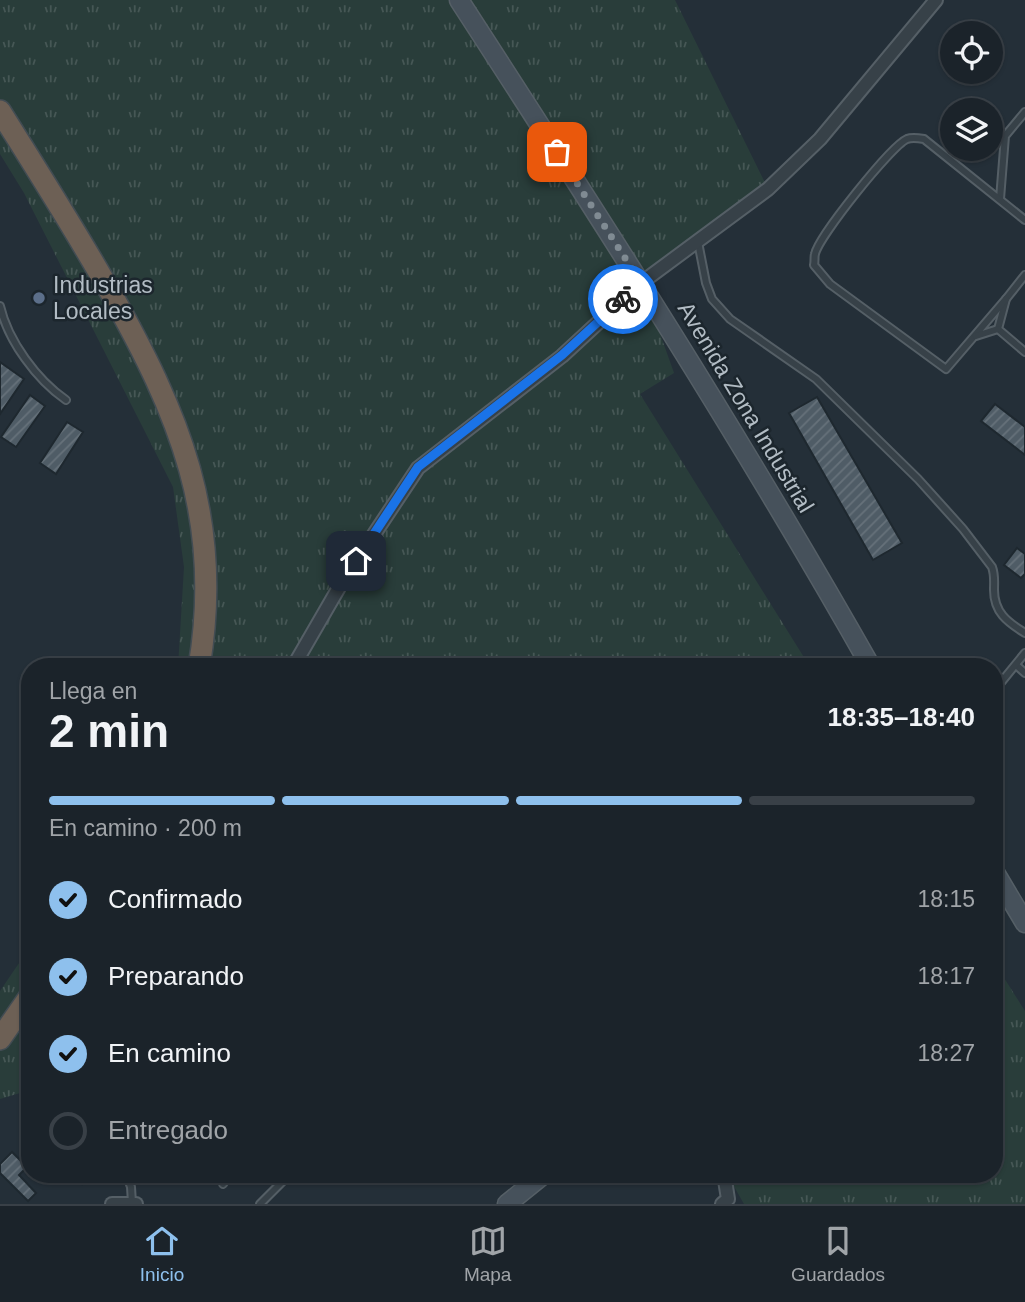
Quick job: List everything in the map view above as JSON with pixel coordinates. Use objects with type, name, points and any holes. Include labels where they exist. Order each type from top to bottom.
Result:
[{"type":"highway","points":[[0,111],[68,218],[145,353],[184,446],[194,479],[202,523],[205,569],[204,627],[200,658]]},
{"type":"highway","points":[[0,1039],[21,1009]]},
{"type":"main road","name":"Avenida Zona Industrial","points":[[459,0],[641,283],[866,658]]},
{"type":"main road","points":[[1003,886],[1025,923]]},
{"type":"main road","points":[[507,1204],[533,1183]]},
{"type":"street","points":[[298,658],[341,584],[418,467],[562,355],[641,283],[768,189],[820,139],[936,0]]},
{"type":"street","points":[[722,1204],[728,1199],[725,1183]]},
{"type":"street","points":[[112,1204],[133,1204]]},
{"type":"lane","points":[[1000,199],[1005,136],[1025,113]]},
{"type":"lane","points":[[1025,220],[923,139],[910,138],[879,165],[826,233],[815,253],[814,265],[830,284],[946,369],[1025,275]]},
{"type":"lane","points":[[698,242],[712,299],[730,319],[816,379],[918,479],[963,529],[992,567],[996,609],[1011,625],[1025,634]]},
{"type":"lane","points":[[998,330],[1006,299]]},
{"type":"lane","points":[[0,306],[2,323],[30,365],[47,387],[66,400]]},
{"type":"lane","points":[[974,336],[998,330]]},
{"type":"lane","points":[[998,330],[1025,352]]},
{"type":"lane","points":[[1003,680],[1025,653]]},
{"type":"lane","points":[[1016,665],[1025,673]]},
{"type":"lane","points":[[129,1183],[133,1204]]},
{"type":"lane","points":[[260,1204],[281,1183]]},
{"type":"green space","points":[[0,0],[675,0],[768,189],[642,283],[674,373],[640,394],[804,658],[179,658],[184,567],[173,487],[24,193],[0,154]]},
{"type":"green space","points":[[21,960],[21,1093],[0,1099],[0,991]]},
{"type":"green space","points":[[1003,976],[1025,1011],[1025,1204],[744,1204],[732,1183],[1003,1183]]},
{"type":"building","points":[[0,362],[24,379],[0,414]]},
{"type":"building","points":[[30,395],[45,406],[16,447],[1,437]]},
{"type":"building","points":[[817,397],[902,543],[873,560],[789,413]]},
{"type":"building","points":[[995,404],[1025,427],[1025,455],[981,421]]},
{"type":"building","points":[[67,422],[83,432],[56,474],[40,463]]},
{"type":"building","points":[[1017,548],[1025,554],[1025,574],[1021,578],[1004,565]]},
{"type":"building","points":[[12,1152],[21,1161],[21,1183],[27,1183],[36,1193],[28,1201],[0,1173],[0,1164]]},
{"type":"way so far","points":[[557,152],[641,283],[623,299]]},
{"type":"place","name":"Industrias Locales","points":[[39,298]]},
{"type":"route","points":[[356,561],[418,467],[562,355],[623,299]]}]
